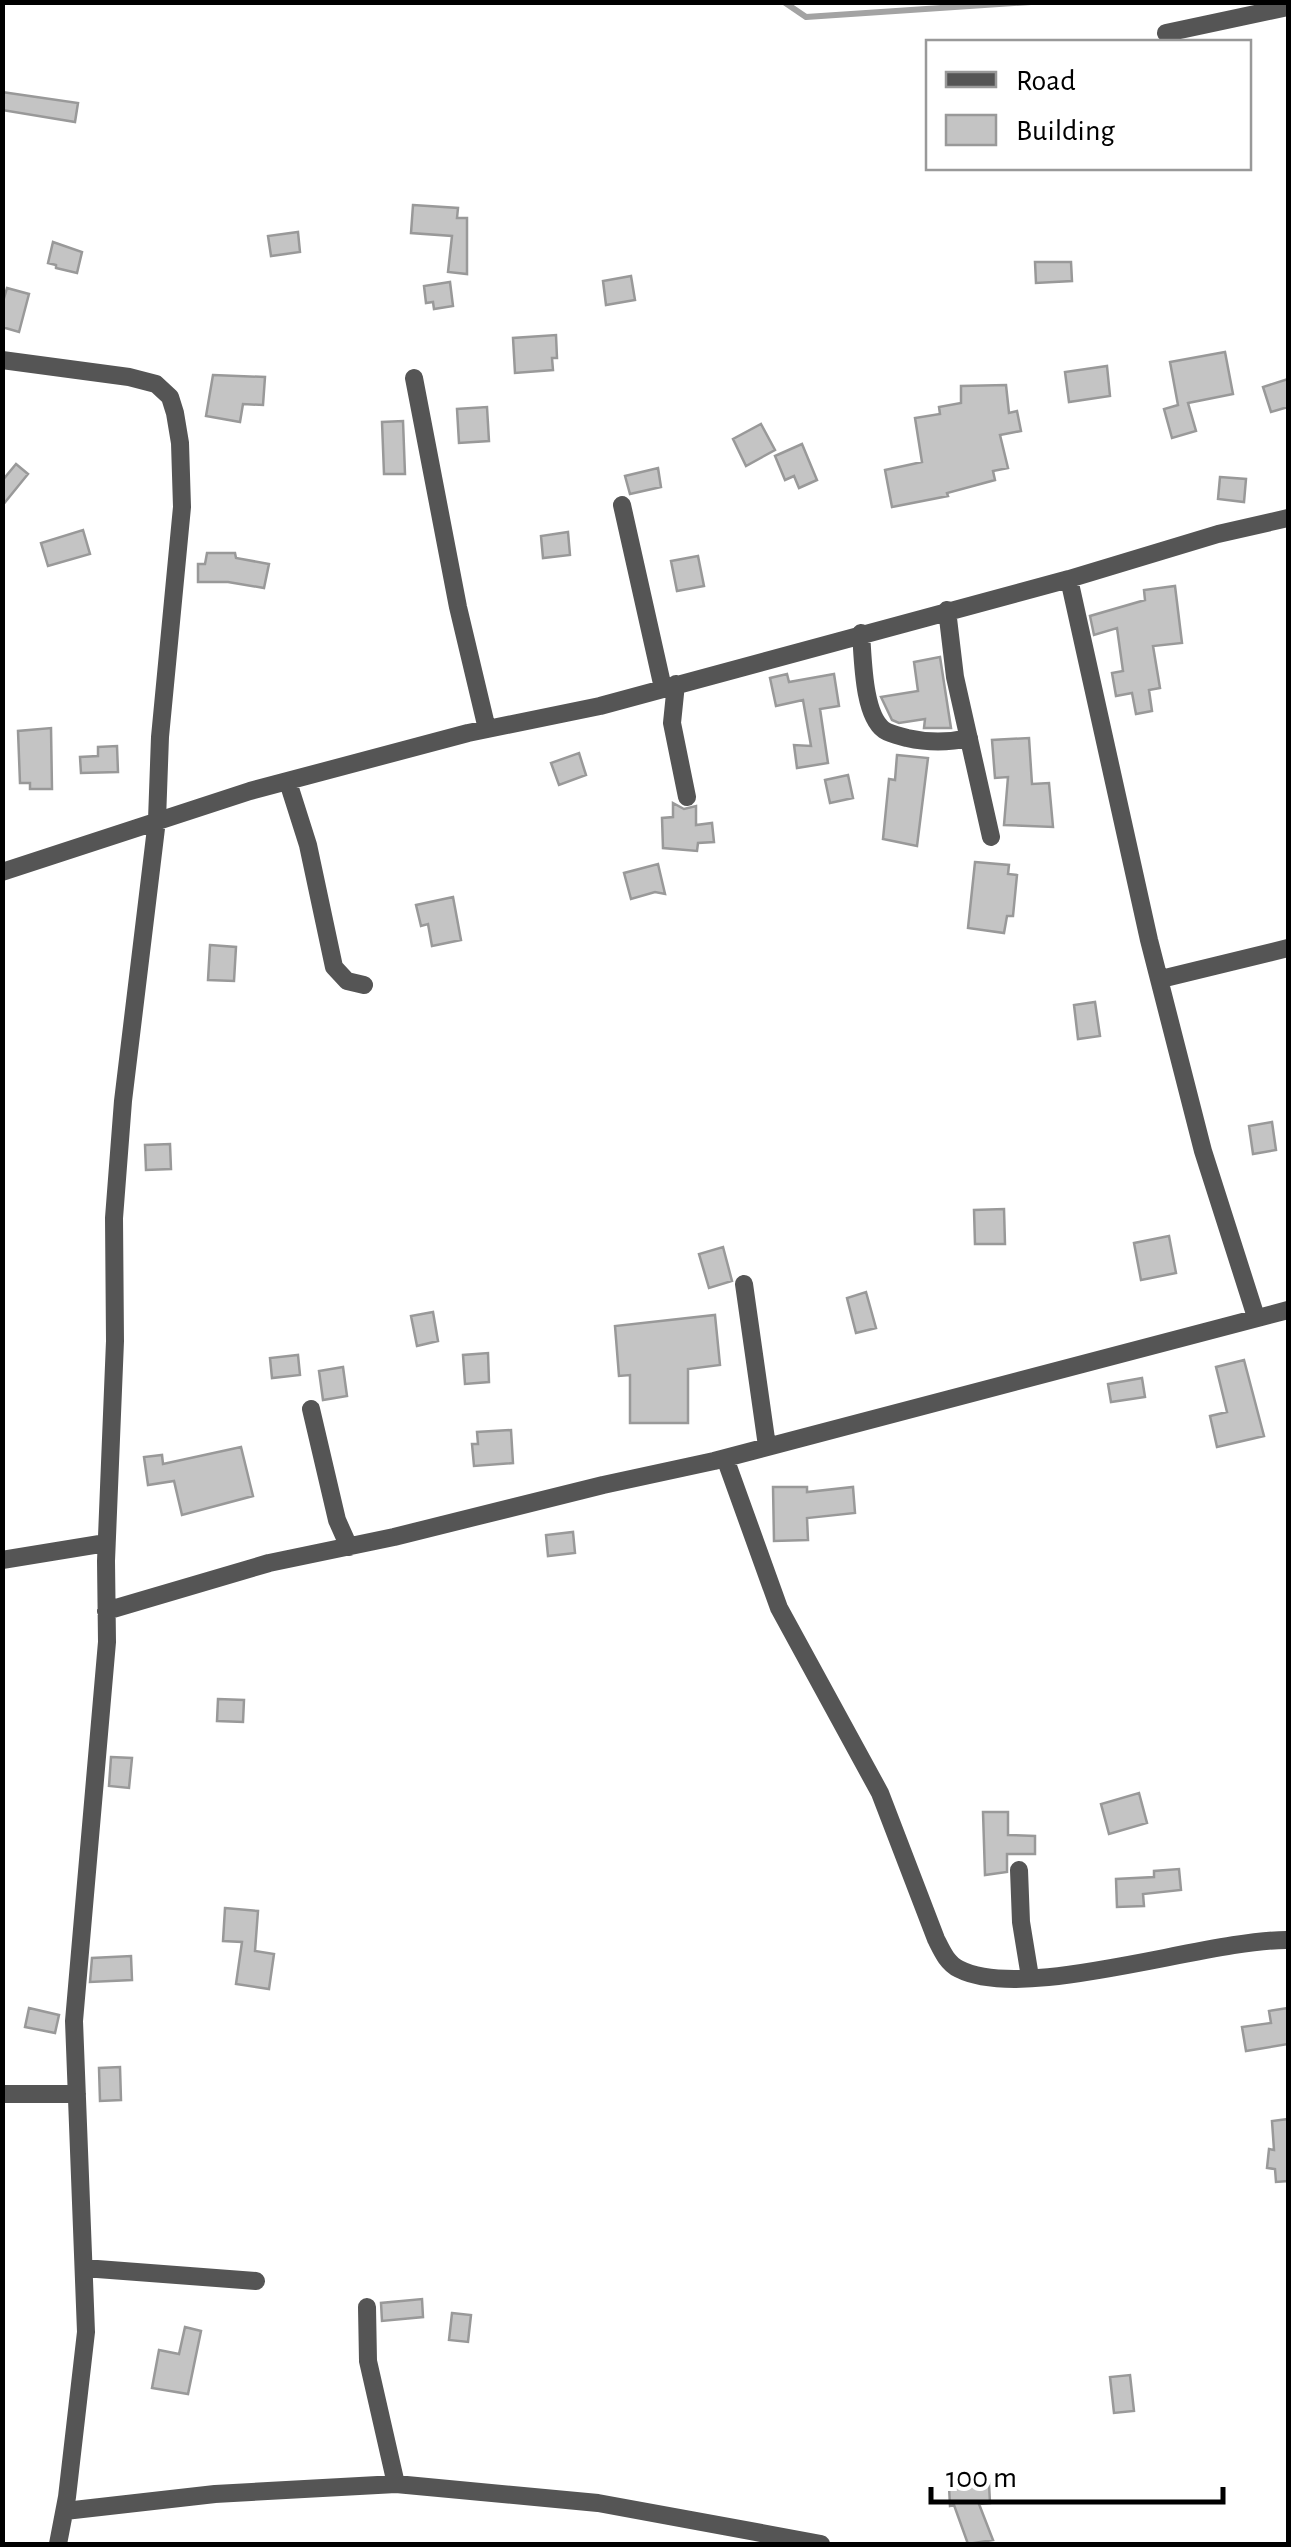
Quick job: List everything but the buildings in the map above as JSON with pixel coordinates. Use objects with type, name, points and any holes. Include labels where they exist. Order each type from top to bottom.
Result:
[{"type":"street","points":[[1166,33],[1288,7]]},
{"type":"street","points":[[2,360],[156,384],[170,397],[180,442],[182,508],[156,820],[123,1101],[116,1198],[115,1341],[106,1543],[107,1642],[78,1936],[74,2021],[86,2332],[58,2544]]},
{"type":"street","points":[[414,378],[458,607],[487,729]]},
{"type":"street","points":[[622,506],[669,686],[686,798]]},
{"type":"street","points":[[2,872],[156,820],[288,782],[487,729],[600,706],[1069,579],[1218,534],[1288,518]]},
{"type":"street","points":[[1069,579],[1099,724],[1203,1151],[1256,1317]]},
{"type":"street","points":[[947,610],[956,677],[992,837]]},
{"type":"street","points":[[860,633],[867,696],[874,720],[884,730],[923,742],[947,743],[969,738]]},
{"type":"street","points":[[288,782],[308,845],[334,967],[346,981],[364,985]]},
{"type":"street","points":[[1161,979],[1288,948]]},
{"type":"street","points":[[744,1284],[767,1446]]},
{"type":"street","points":[[106,1611],[269,1563],[725,1458],[1288,1310]]},
{"type":"street","points":[[311,1410],[337,1520],[348,1547]]},
{"type":"street","points":[[725,1458],[779,1608],[880,1794],[948,1962],[972,1974],[1030,1977],[1288,1940]]},
{"type":"street","points":[[2,1560],[106,1543]]},
{"type":"street","points":[[1019,1870],[1021,1922],[1030,1977]]},
{"type":"street","points":[[2,2094],[77,2094]]},
{"type":"street","points":[[84,2268],[256,2281]]},
{"type":"street","points":[[367,2307],[370,2372],[396,2484]]},
{"type":"street","points":[[64,2512],[215,2494],[396,2484],[598,2503],[821,2544]]},
{"type":"waterway","points":[[784,2],[806,17],[1031,2]]}]
